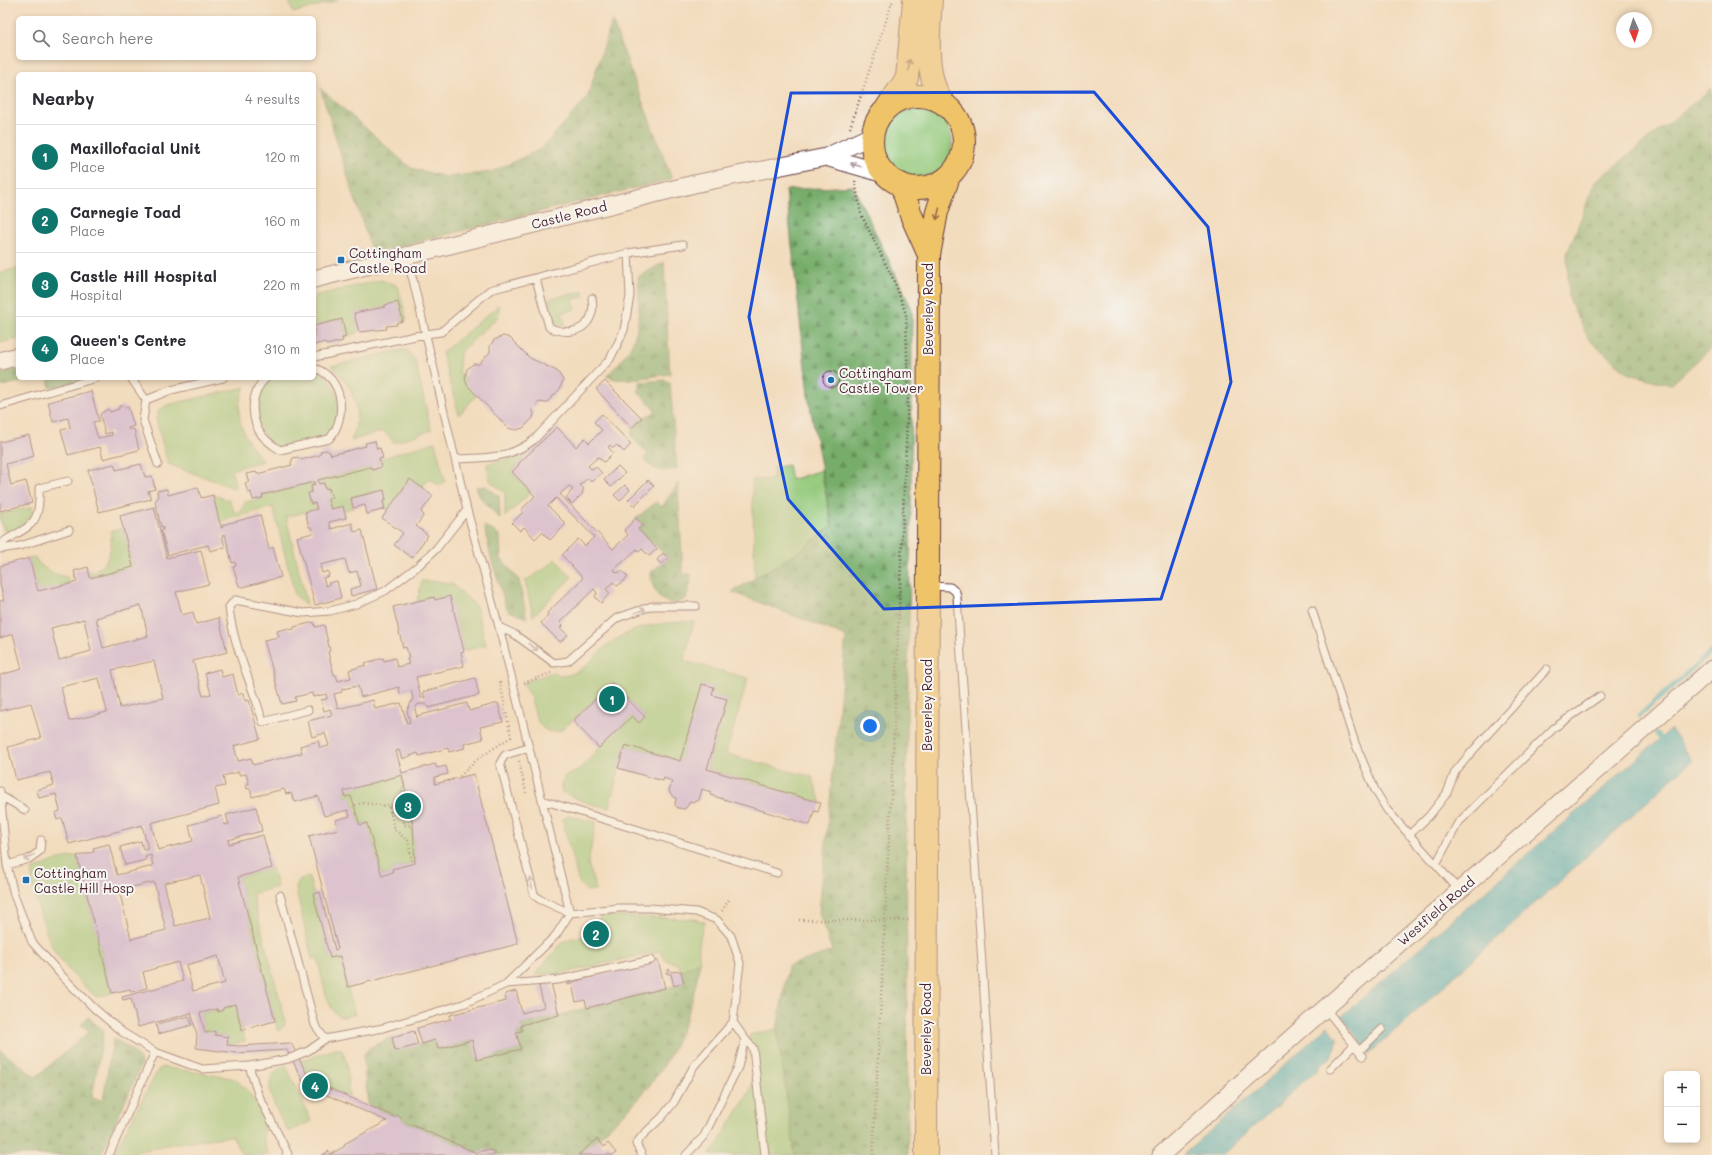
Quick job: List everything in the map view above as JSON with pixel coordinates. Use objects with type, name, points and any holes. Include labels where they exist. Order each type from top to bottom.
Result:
[{"type":"highway","points":[[914,0],[907,78],[877,122],[873,135],[873,149],[877,162],[893,179],[913,188],[926,187],[938,183],[949,176],[958,166],[963,153],[964,140],[958,120],[955,114],[940,99],[932,76],[929,48],[931,0]]},
{"type":"highway","points":[[884,111],[895,103],[907,98],[920,96],[933,98],[945,105]]},
{"type":"highway","name":"Beverley Road","points":[[926,1155],[929,255],[938,212],[949,176]]},
{"type":"highway","name":"Beverley Road","points":[[893,179],[929,255]]},
{"type":"street","name":"Castle Road","points":[[316,278],[694,184],[826,157],[873,135]]},
{"type":"street","name":"Castle Road","points":[[826,157],[893,179]]},
{"type":"street","points":[[0,361],[16,357]]},
{"type":"street","name":"Westfield Road","points":[[1161,1155],[1325,1008],[1712,669]]},
{"type":"lane","points":[[316,358],[440,332],[490,290],[536,279],[628,253],[683,245]]},
{"type":"lane","points":[[455,459],[494,458],[522,448],[534,440],[610,359],[624,330],[628,313],[630,284],[628,253]]},
{"type":"lane","points":[[1,794],[1,815],[7,865],[14,895],[32,942],[63,977],[95,1009],[122,1032],[155,1052],[202,1069],[249,1066],[288,1059],[308,1051],[325,1040],[383,1028],[463,1004],[506,984],[556,935],[570,913],[499,627],[467,510],[413,280],[405,256]]},
{"type":"lane","points":[[536,279],[548,323],[550,327],[558,331],[580,329],[587,324],[592,314],[592,298]]},
{"type":"lane","points":[[265,380],[256,392],[253,405],[254,419],[259,432],[268,442],[280,450],[329,439],[340,421],[342,405],[338,391],[329,378],[316,369]]},
{"type":"lane","points":[[0,406],[89,380]]},
{"type":"lane","points":[[132,380],[146,400],[143,420],[158,464]]},
{"type":"lane","points":[[146,400],[171,390],[214,380]]},
{"type":"lane","points":[[0,544],[22,533],[32,525],[38,512],[39,488],[68,482]]},
{"type":"lane","points":[[308,710],[263,722],[252,685],[245,670],[230,618],[229,607],[235,600],[303,612],[330,611],[356,604],[385,591],[418,566],[436,549],[467,510]]},
{"type":"lane","points":[[0,549],[20,546],[69,530]]},
{"type":"lane","points":[[928,586],[950,587],[956,592],[957,597],[995,1155]]},
{"type":"lane","points":[[499,627],[514,634],[554,663],[568,661],[617,618],[652,606],[696,606]]},
{"type":"lane","points":[[1312,610],[1355,744],[1375,790],[1387,810],[1460,890]]},
{"type":"lane","points":[[1409,835],[1429,816],[1447,793],[1455,772],[1469,755],[1547,669]]},
{"type":"lane","points":[[1436,864],[1458,823],[1554,728],[1600,696]]},
{"type":"lane","points":[[528,748],[505,755],[500,763],[534,894],[539,899],[570,913],[619,908],[650,908],[696,912],[717,920],[731,936],[740,963],[733,1022],[694,1066],[674,1102],[636,1144],[642,1155]]},
{"type":"lane","points":[[1,794],[25,810]]},
{"type":"lane","points":[[542,800],[777,873]]},
{"type":"lane","points":[[7,865],[29,859],[40,851],[41,840]]},
{"type":"lane","points":[[280,895],[316,1025],[325,1040]]},
{"type":"lane","points":[[506,984],[558,980],[651,960]]},
{"type":"lane","points":[[1325,1008],[1361,1054],[1382,1029]]},
{"type":"lane","points":[[733,1022],[753,1048],[765,1155]]},
{"type":"lane","points":[[686,1155],[704,1136],[738,1067],[745,1039]]},
{"type":"lane","points":[[1330,1069],[1354,1045]]},
{"type":"lane","points":[[109,1155],[155,1052]]},
{"type":"lane","points":[[249,1066],[258,1094],[288,1154],[286,1155]]},
{"type":"path","points":[[848,136],[893,0]]},
{"type":"path","points":[[855,177],[861,214],[895,283],[906,314],[908,396],[905,494],[873,1155]]},
{"type":"path","points":[[448,781],[455,779],[479,758],[511,737],[500,682],[521,677],[523,683],[553,672],[554,663]]},
{"type":"path","points":[[507,740],[512,763],[519,761],[526,793]]},
{"type":"path","points":[[355,805],[362,803],[389,807],[399,803],[404,785]]},
{"type":"path","points":[[389,807],[395,830],[408,841],[412,861],[415,861]]},
{"type":"path","points":[[390,812],[403,815],[404,825],[413,826]]},
{"type":"path","points":[[717,920],[730,898]]},
{"type":"path","points":[[799,920],[927,920]]},
{"type":"highlighted area","points":[[1094,92],[1208,227],[1231,382],[1161,599],[884,609],[788,499],[749,317],[791,93]]},
{"type":"green space","points":[[289,0],[339,0],[293,13]]},
{"type":"green space","points":[[612,21],[672,179],[372,253],[320,88],[411,168],[446,177],[491,172],[541,149],[587,98]]},
{"type":"green space","points":[[1712,88],[1712,347],[1671,385],[1629,374],[1589,340],[1569,299],[1567,254],[1595,182]]},
{"type":"green space","points":[[918,109],[931,112],[942,119],[949,130],[952,143],[949,156],[942,167],[931,174],[918,177],[905,174],[894,167],[887,156],[884,143],[887,130],[894,119],[905,112]]},
{"type":"green space","points":[[853,186],[912,309],[911,506],[906,791],[908,1155],[795,1155],[777,1029],[788,966],[832,951],[819,913],[846,636],[732,592],[800,551],[832,526],[808,395],[786,190]]},
{"type":"green space","points":[[664,262],[670,374],[646,378],[627,379],[606,376],[626,353],[636,331],[639,307],[638,277]]},
{"type":"green space","points":[[16,269],[16,339],[0,343],[0,273]]},
{"type":"green space","points":[[381,280],[396,285],[400,293],[407,320],[403,321],[398,302],[385,307],[355,313],[359,332],[346,337],[342,319],[316,326],[316,296]]},
{"type":"green space","points":[[583,291],[584,297],[573,299],[576,309],[562,313],[565,325],[558,325],[553,316],[549,299]]},
{"type":"green space","points":[[499,305],[498,317],[460,352],[459,372],[477,395],[459,415],[442,353]]},
{"type":"green space","points":[[401,350],[407,350],[415,360],[431,430],[393,443],[391,438],[383,431],[351,441],[357,420],[354,400],[346,382],[331,366]]},
{"type":"green space","points":[[316,369],[329,378],[342,405],[333,435],[280,450],[268,442],[254,419],[256,392],[265,380],[316,380]]},
{"type":"green space","points":[[16,370],[16,380],[27,380],[0,387],[0,374]]},
{"type":"green space","points":[[48,380],[78,380],[50,388]]},
{"type":"green space","points":[[664,380],[670,382],[677,469],[667,471],[655,469],[647,463],[644,459],[648,454],[631,437],[632,428],[642,418],[656,412],[638,391],[640,382]]},
{"type":"green space","points":[[245,387],[239,408],[242,427],[250,444],[263,461],[231,470],[237,489],[168,464],[156,419],[159,410],[167,405]]},
{"type":"green space","points":[[435,442],[445,481],[439,486],[429,478],[422,488],[410,480],[388,510],[385,509],[383,501],[386,500],[383,490],[351,498],[353,508],[344,510],[331,509],[328,499],[332,498],[330,488],[325,489],[324,483],[319,484],[318,480],[371,467],[372,470],[381,468],[379,459]]},
{"type":"green space","points":[[527,455],[512,472],[531,492],[505,517],[505,493],[490,481],[487,464]]},
{"type":"green space","points":[[788,465],[791,480],[821,470],[832,526],[800,551],[755,579],[752,480],[773,479],[773,468]]},
{"type":"green space","points":[[314,482],[315,485],[311,486],[312,492],[308,494],[311,504],[315,503],[317,509],[286,517],[307,604],[302,602],[295,595],[273,507],[219,522],[213,495],[229,500],[235,513],[242,511],[245,502],[263,498],[262,495]]},
{"type":"green space","points":[[678,483],[683,574],[691,574],[691,582],[686,599],[672,603],[665,602],[661,599],[655,591],[651,576],[651,572],[669,558],[638,529],[642,525],[636,518],[656,502],[662,507]]},
{"type":"green space","points":[[486,486],[499,496],[500,519],[480,497],[476,487]]},
{"type":"green space","points":[[33,507],[30,517],[24,524],[6,534],[0,520],[0,514]]},
{"type":"green space","points":[[484,526],[500,535],[501,558],[519,580],[527,618],[509,611],[506,607],[491,558]]},
{"type":"green space","points":[[123,528],[133,567],[90,578],[89,572],[96,570],[108,557],[111,545],[111,531]]},
{"type":"green space","points":[[34,557],[48,570],[67,577],[69,584],[38,591],[29,558]]},
{"type":"green space","points":[[555,559],[572,577],[533,616],[525,581],[546,568]]},
{"type":"green space","points":[[422,581],[452,584],[476,606],[486,645],[464,651],[450,597],[435,600],[434,597],[417,601]]},
{"type":"green space","points":[[694,621],[684,661],[748,678],[726,754],[812,777],[821,803],[707,769],[727,699],[712,695],[714,687],[703,684],[680,761],[625,745],[609,808],[587,803],[562,792],[561,784],[565,776],[576,771],[585,764],[632,716],[639,723],[645,717],[612,683],[561,731],[552,732],[546,730],[538,722],[530,697],[523,683],[553,672],[560,676],[575,673],[586,666],[608,645],[632,631],[658,624]]},
{"type":"green space","points":[[402,775],[413,826],[415,863],[392,869],[393,872],[382,876],[367,823],[360,825],[351,796],[345,797],[344,791]]},
{"type":"green space","points":[[568,816],[596,822],[588,863],[596,890],[587,891],[579,883],[563,823],[563,819]]},
{"type":"green space","points":[[77,856],[112,993],[97,997],[74,976],[55,952],[43,924],[33,885],[33,870],[59,859]]},
{"type":"green space","points":[[272,868],[277,887],[252,894],[285,1019],[284,1026],[278,1031],[238,877]]},
{"type":"green space","points":[[309,877],[330,958],[340,956],[355,1015],[341,1017],[336,1014],[325,991],[318,958],[312,959],[296,889],[299,880]]},
{"type":"green space","points":[[602,916],[694,919],[705,922],[700,942],[700,962],[681,971],[678,964],[665,960],[661,951],[559,974],[535,975],[558,947],[568,939],[585,936]]},
{"type":"green space","points":[[700,962],[685,1023],[674,1049],[644,1092],[625,1113],[578,1155],[495,1155],[495,1151],[485,1150],[477,1153],[405,1122],[398,1115],[395,1117],[368,1105],[363,1055],[369,1048],[392,1037],[395,1051],[435,1040],[438,1049],[472,1040],[477,1060],[520,1049],[516,1032],[522,1031],[521,1025],[684,983],[681,971]]},
{"type":"green space","points":[[235,1004],[245,1041],[227,1045],[228,1037],[205,1033],[200,1014],[217,1009],[218,1012],[223,1010],[223,1008]]},
{"type":"green space","points":[[88,1017],[104,1031],[92,1098],[103,1100],[113,1038],[133,1052],[140,1059],[142,1064],[101,1155],[0,1155],[0,1050],[36,1077],[90,1031],[81,1025]]},
{"type":"green space","points":[[777,1029],[795,1155],[710,1155],[749,1093],[755,1077],[749,1035]]},
{"type":"green space","points":[[338,1048],[342,1050],[347,1064],[349,1097],[310,1080],[300,1061]]},
{"type":"green space","points":[[286,1065],[311,1121],[288,1132],[271,1096],[270,1087],[271,1078],[276,1071]]},
{"type":"green space","points":[[163,1067],[232,1078],[242,1085],[256,1103],[262,1116],[264,1142],[269,1155],[242,1155],[232,1136],[171,1144],[121,1155],[113,1155],[158,1070]]},
{"type":"water","points":[[1671,729],[1692,761],[1369,1054],[1342,1016]]},
{"type":"water","points":[[1328,1026],[1338,1039],[1331,1057],[1222,1155],[1183,1155]]},
{"type":"building","points":[[398,302],[403,321],[396,323],[397,325],[386,326],[387,329],[359,332],[354,313],[385,307],[385,305]]},
{"type":"building","points":[[342,319],[346,337],[342,338],[343,341],[326,345],[325,342],[316,344],[316,326]]},
{"type":"building","points":[[503,336],[510,338],[530,358],[557,371],[563,380],[560,389],[546,403],[539,402],[532,409],[534,413],[533,418],[523,428],[516,430],[508,428],[467,385],[465,379],[467,369],[473,364],[479,364],[490,352],[490,346],[494,340]]},
{"type":"building","name":"Cottingham Castle Tower","points":[[828,371],[834,371],[839,376],[837,385],[834,387],[828,387],[823,382],[823,376]]},
{"type":"building","points":[[605,381],[642,418],[632,428],[596,389]]},
{"type":"building","points":[[91,391],[99,421],[93,422],[98,438],[112,435],[111,432],[105,434],[100,414],[108,409],[110,412],[119,409],[119,406],[123,406],[125,408],[128,407],[134,426],[128,428],[129,430],[134,429],[139,450],[103,459],[100,447],[68,455],[61,430],[70,428],[68,418],[53,422],[48,402]]},
{"type":"building","points":[[602,414],[631,444],[624,452],[617,445],[613,448],[610,445],[608,447],[613,453],[604,462],[598,457],[588,466],[591,469],[596,467],[602,473],[591,482],[588,478],[580,485],[584,489],[582,492],[583,493],[572,504],[566,498],[573,489],[569,486],[560,494],[613,549],[628,535],[624,530],[636,518],[643,525],[638,529],[657,549],[649,556],[642,549],[639,552],[637,549],[614,570],[617,573],[622,571],[628,577],[617,586],[613,582],[606,589],[610,593],[601,603],[595,597],[597,593],[594,589],[560,622],[563,625],[560,628],[568,635],[560,642],[541,623],[548,615],[547,613],[583,578],[562,555],[578,539],[585,546],[594,537],[556,498],[548,506],[566,524],[550,540],[542,532],[535,539],[524,527],[520,531],[512,523],[523,512],[521,510],[535,496],[512,472],[519,465],[518,464],[557,427],[576,447],[585,438],[589,443],[602,430],[594,422]]},
{"type":"building","points":[[29,435],[34,456],[6,464],[11,485],[26,481],[32,503],[0,511],[0,442]]},
{"type":"building","points":[[375,441],[377,449],[380,448],[383,458],[379,459],[381,467],[372,470],[371,467],[318,480],[319,484],[324,483],[325,489],[329,488],[332,498],[328,499],[331,509],[343,506],[346,518],[329,522],[331,529],[352,523],[354,532],[362,530],[377,589],[351,596],[350,589],[361,586],[357,571],[349,573],[345,559],[320,565],[322,573],[328,571],[329,576],[323,578],[326,586],[329,585],[328,583],[337,581],[341,598],[315,605],[297,537],[313,533],[311,527],[309,527],[305,512],[317,509],[315,503],[311,504],[308,493],[312,492],[311,486],[315,485],[314,482],[262,495],[263,498],[253,500],[251,492],[248,493],[245,483],[249,482],[246,474],[256,472],[257,474],[292,465],[291,463],[293,458],[298,457],[301,460],[320,455],[321,451],[326,450],[330,452],[331,455],[366,446],[365,443]]},
{"type":"building","points":[[114,464],[116,470],[141,464],[145,477],[152,476],[155,489],[148,491],[151,499],[99,512],[88,470]]},
{"type":"building","points":[[618,466],[625,473],[611,487],[604,480]]},
{"type":"building","points":[[410,479],[433,496],[421,512],[424,515],[416,526],[428,535],[412,558],[394,545],[403,533],[382,518]]},
{"type":"building","points":[[648,480],[654,486],[634,506],[628,500]]},
{"type":"building","points":[[625,485],[630,490],[620,501],[614,495]]},
{"type":"building","points":[[198,487],[201,498],[213,495],[221,528],[223,527],[222,525],[260,515],[269,549],[273,547],[281,577],[243,587],[239,586],[233,567],[236,566],[235,562],[232,563],[225,534],[222,535],[225,547],[210,551],[208,545],[168,555],[161,530],[163,530],[163,526],[161,527],[155,502],[158,497],[157,491],[167,489],[168,495]]},
{"type":"building","points":[[384,490],[386,500],[383,501],[385,509],[367,514],[365,505],[353,508],[351,498]]},
{"type":"building","points":[[154,507],[167,558],[201,550],[209,584],[176,592],[182,615],[193,612],[196,624],[219,618],[227,652],[193,661],[203,696],[211,694],[205,673],[220,669],[222,677],[233,674],[238,695],[243,693],[245,701],[249,700],[260,739],[234,746],[238,761],[251,758],[253,765],[302,753],[300,746],[318,741],[320,748],[329,746],[325,733],[312,737],[308,721],[332,715],[330,709],[324,711],[321,700],[327,699],[326,694],[313,697],[312,693],[295,697],[296,701],[282,704],[264,640],[279,637],[277,631],[289,628],[290,630],[294,629],[294,627],[314,622],[315,627],[324,625],[330,651],[328,652],[334,675],[336,675],[338,681],[351,678],[349,670],[366,665],[365,663],[383,658],[384,661],[395,658],[397,667],[409,664],[406,647],[403,648],[393,607],[434,597],[435,600],[450,596],[464,651],[461,652],[464,666],[416,677],[421,698],[425,698],[423,692],[475,678],[479,695],[428,708],[426,704],[418,704],[415,709],[417,718],[417,716],[467,703],[469,711],[498,703],[503,722],[480,727],[483,739],[464,744],[465,748],[449,752],[448,748],[419,756],[418,753],[402,759],[399,750],[396,751],[402,773],[435,764],[437,768],[446,766],[448,774],[435,777],[435,784],[474,774],[518,944],[348,987],[340,956],[330,958],[313,894],[320,892],[335,950],[338,949],[309,836],[338,829],[336,820],[350,816],[348,810],[324,816],[318,796],[295,802],[291,793],[286,794],[284,789],[252,797],[250,788],[247,789],[246,784],[249,784],[246,774],[239,775],[239,772],[223,776],[225,786],[215,788],[219,805],[151,823],[158,850],[193,841],[189,825],[222,816],[224,825],[229,824],[226,815],[256,807],[262,831],[228,840],[229,844],[263,835],[272,868],[238,877],[275,1021],[242,1030],[235,1004],[223,1008],[223,1010],[218,1012],[217,1009],[200,1013],[205,1033],[215,1031],[215,1035],[228,1037],[227,1045],[239,1046],[291,1043],[310,1080],[395,1117],[398,1115],[405,1122],[477,1153],[485,1150],[495,1151],[495,1155],[322,1155],[329,1151],[331,1154],[345,1146],[344,1144],[387,1121],[313,1089],[308,1091],[287,1050],[236,1053],[196,1048],[197,1035],[191,1013],[138,1027],[131,998],[123,1000],[122,997],[183,981],[178,962],[143,972],[147,988],[131,992],[130,989],[112,993],[77,856],[94,852],[93,848],[109,844],[117,875],[153,866],[151,855],[145,857],[146,860],[125,865],[120,847],[141,841],[143,850],[148,849],[142,825],[69,844],[62,818],[57,820],[55,813],[60,811],[56,794],[39,798],[37,790],[54,785],[50,772],[16,780],[8,747],[41,738],[31,703],[0,711],[0,675],[22,669],[13,634],[0,638],[0,601],[4,600],[0,584],[0,566],[29,558],[38,591],[77,582],[74,571],[88,567],[90,578],[133,567],[120,516]],"holes":[[[141,605],[148,636],[103,648],[96,618]],[[84,619],[91,651],[59,660],[51,628]],[[154,661],[163,698],[120,708],[112,670]],[[99,678],[107,712],[69,721],[61,687]],[[358,686],[361,697],[399,687],[400,693],[411,690],[413,698],[407,711],[410,722],[407,723],[401,703],[375,709],[373,700],[338,709],[334,694],[342,692],[342,689]],[[402,775],[413,826],[415,863],[392,869],[393,872],[382,876],[367,823],[360,825],[351,796],[345,797],[344,791]],[[200,875],[210,918],[175,926],[164,883]],[[154,882],[166,930],[131,939],[119,890]],[[218,956],[225,983],[193,991],[186,965]]]},
{"type":"building","points":[[663,553],[669,558],[661,564],[657,560]]},
{"type":"building","points":[[612,683],[645,717],[639,723],[632,716],[599,748],[573,721]]},
{"type":"building","points":[[702,684],[714,687],[712,695],[727,699],[707,769],[821,803],[818,812],[814,811],[810,825],[710,795],[711,792],[702,789],[699,800],[693,803],[690,802],[685,809],[678,808],[675,805],[676,798],[673,797],[669,791],[672,781],[664,778],[663,781],[618,768],[625,745],[680,761]]},
{"type":"building","points":[[658,960],[665,988],[587,1008],[585,1000],[576,1002],[572,984],[568,985],[568,983]]},
{"type":"building","points":[[669,969],[671,972],[681,971],[684,983],[674,986],[671,974],[666,973]]},
{"type":"building","points":[[551,983],[559,1015],[521,1025],[522,1031],[516,1032],[521,1049],[477,1060],[472,1040],[438,1049],[435,1040],[422,1044],[417,1028],[451,1019],[450,1015],[506,1001],[505,994],[516,991],[522,1013],[544,1007],[539,986]]},
{"type":"building","points":[[189,1016],[192,1025],[158,1034],[156,1024]]},
{"type":"building","points":[[414,1031],[418,1045],[395,1051],[392,1037]]},
{"type":"building","points":[[597,1139],[604,1147],[608,1143],[616,1153],[613,1155],[578,1155]]},
{"type":"waterway","points":[[1639,716],[1712,651]]},
{"type":"waterway","points":[[1656,734],[1660,738]]},
{"type":"place","name":"Cottingham Castle Road","points":[[341,260]]},
{"type":"place","name":"Cottingham Castle Tower","points":[[831,380]]},
{"type":"place","name":"Maxillofacial Unit","points":[[612,699]]},
{"type":"place","name":"Castle Hill Hospital","points":[[408,806]]},
{"type":"place","name":"Cottingham Castle Hill Hosp","points":[[26,880]]},
{"type":"place","name":"Carnegie Toad","points":[[596,934]]},
{"type":"place","name":"Queen's Centre","points":[[315,1086]]}]
